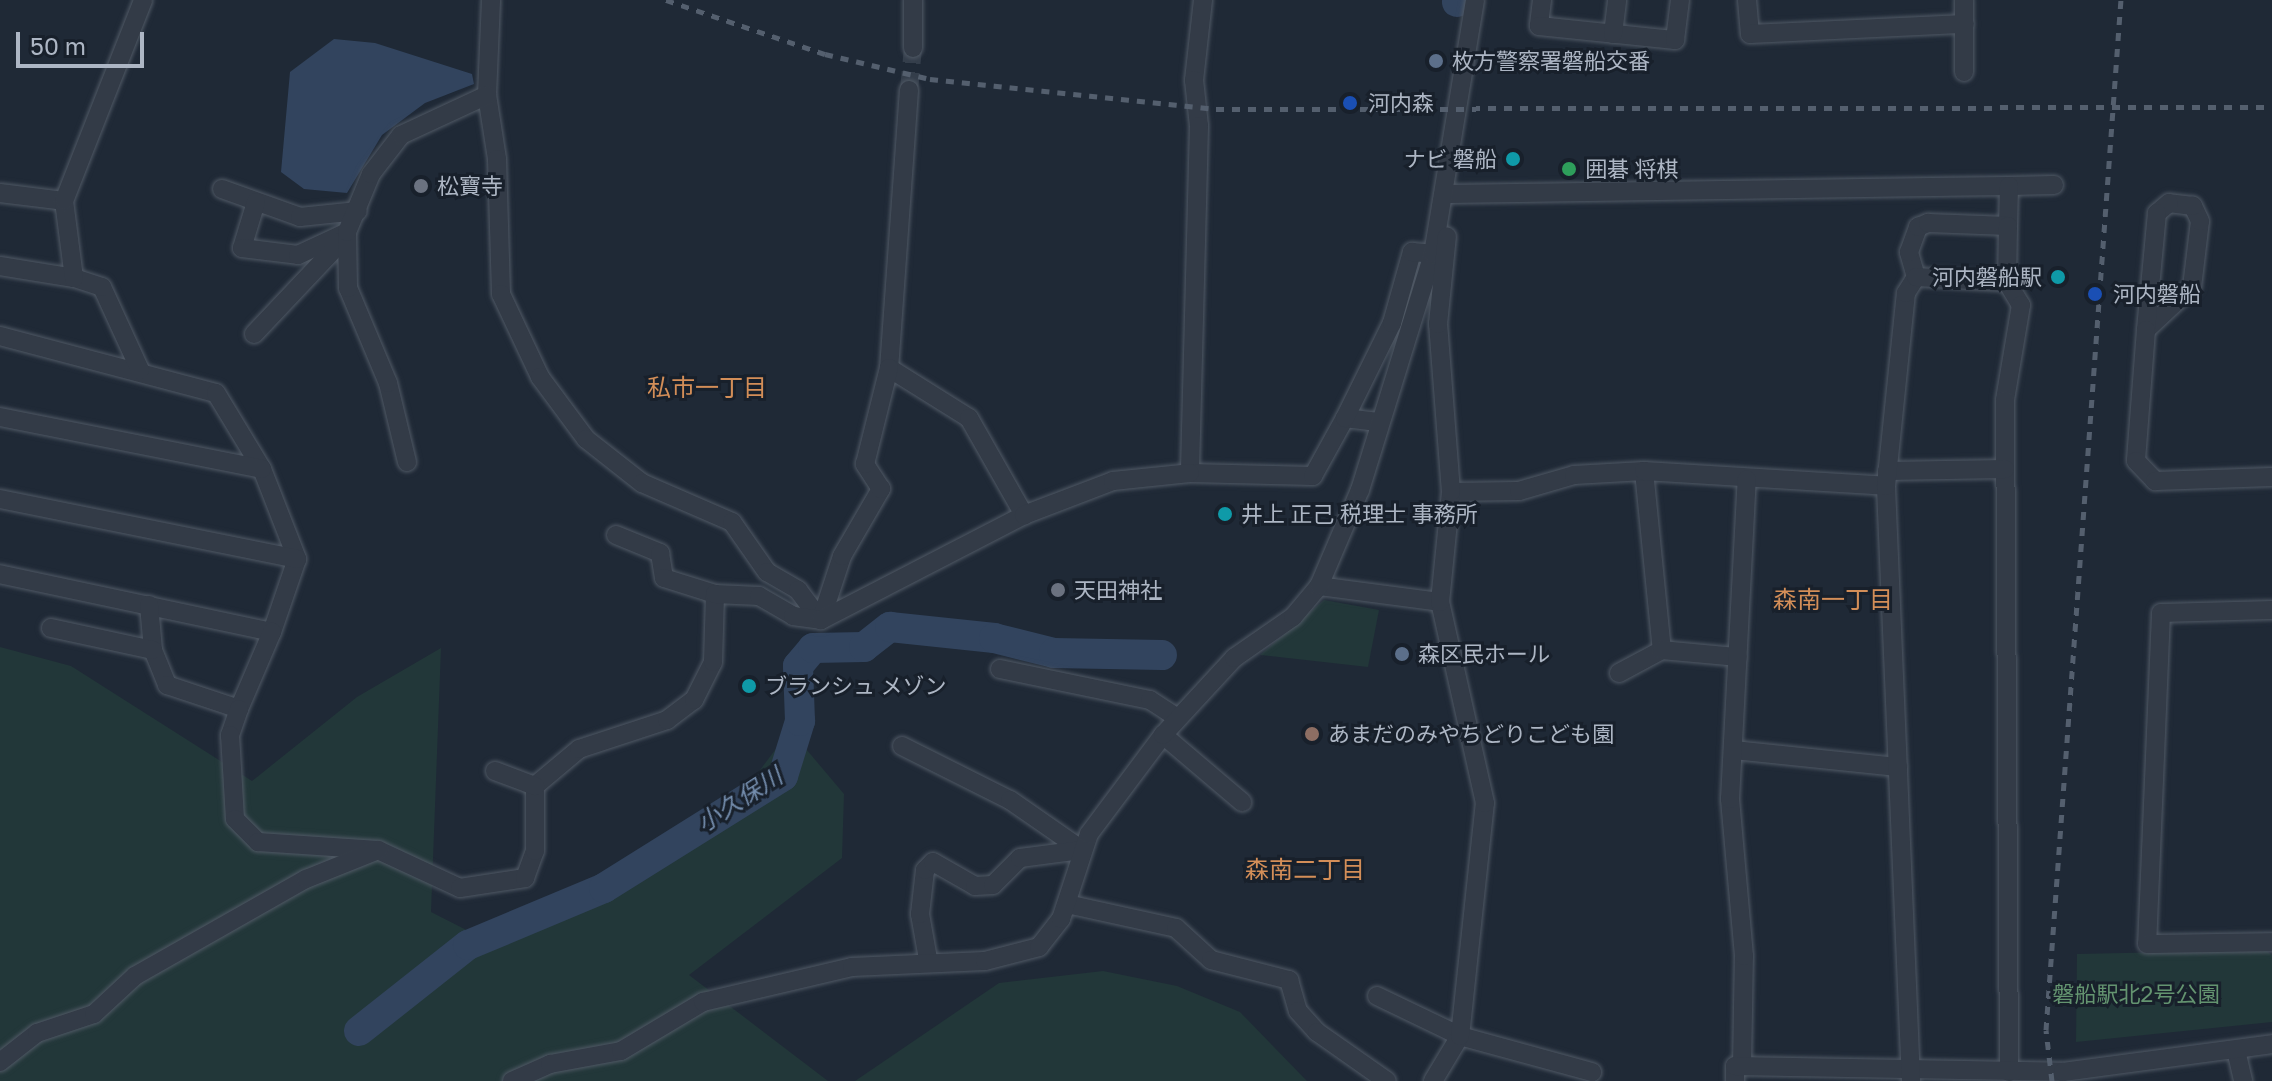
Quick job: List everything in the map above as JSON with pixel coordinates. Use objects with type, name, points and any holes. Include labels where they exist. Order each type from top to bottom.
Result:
[{"type":"street","points":[[74,278],[64,201],[143,0]]},
{"type":"street","points":[[491,0],[487,95],[497,159],[501,294],[540,377],[586,439],[642,483],[732,522],[767,572],[798,590],[821,620]]},
{"type":"street","points":[[913,0],[913,48]]},
{"type":"street","points":[[1190,473],[1199,126],[1194,80],[1203,0]]},
{"type":"street","points":[[512,1081],[550,1064],[621,1051],[703,1002],[852,967],[928,959],[1014,958],[1039,947],[1067,904],[1082,850],[1163,735],[1319,586],[1360,490],[1376,422],[1433,254],[1448,194],[1475,0]]},
{"type":"street","points":[[1542,0],[1539,26],[1675,40],[1680,0]]},
{"type":"street","points":[[1613,34],[1617,0]]},
{"type":"street","points":[[1747,0],[1750,34],[1965,24]]},
{"type":"street","points":[[1964,0],[1964,72]]},
{"type":"street","points":[[821,620],[842,556],[881,489],[865,464],[889,368],[909,90]]},
{"type":"street","points":[[254,334],[347,233],[371,174],[401,135],[487,95]]},
{"type":"street","points":[[1448,194],[2054,185]]},
{"type":"street","points":[[2009,186],[2007,282],[2021,305],[2005,400],[2012,1075]]},
{"type":"street","points":[[222,189],[300,217],[358,211]]},
{"type":"street","points":[[0,193],[64,201]]},
{"type":"street","points":[[256,202],[242,248],[298,255],[347,233]]},
{"type":"street","points":[[2146,330],[2192,287],[2200,221],[2193,206],[2169,203],[2157,213],[2146,330],[2136,461],[2155,481],[2272,477]]},
{"type":"street","points":[[1433,1081],[1460,1036],[1485,803],[1440,602],[1451,492],[1438,324],[1447,236],[1441,222]]},
{"type":"street","points":[[1910,1077],[1886,479],[1906,293],[1916,277],[1909,252],[1918,227],[2008,226]]},
{"type":"street","points":[[347,233],[348,288],[388,383],[407,462]]},
{"type":"street","points":[[616,535],[660,553],[664,578],[715,594],[759,596],[793,616],[821,620],[1024,515],[1113,481],[1190,473],[1313,476],[1392,323],[1412,252],[1433,254]]},
{"type":"street","points":[[0,266],[74,278],[102,287],[140,370]]},
{"type":"street","points":[[1916,277],[2007,282]]},
{"type":"street","points":[[0,336],[140,370],[216,393],[262,469],[297,559],[272,632],[230,735],[235,819],[245,833],[258,842],[378,850],[460,888],[525,878],[535,851],[535,786],[579,749],[667,720],[694,700],[713,662],[715,594]]},
{"type":"street","points":[[889,368],[969,418],[1024,515]]},
{"type":"street","points":[[0,416],[262,469]]},
{"type":"street","points":[[1345,418],[1376,422]]},
{"type":"street","points":[[1451,492],[1519,491],[1574,475],[1644,471],[1747,479],[1886,479],[2005,469]]},
{"type":"street","points":[[1644,471],[1662,650]]},
{"type":"street","points":[[1747,479],[1733,750],[1744,956],[1738,1074],[2012,1075],[2272,1044]]},
{"type":"street","points":[[0,499],[297,559]]},
{"type":"street","points":[[0,574],[272,632]]},
{"type":"street","points":[[1319,586],[1440,602]]},
{"type":"street","points":[[149,605],[153,650],[167,685],[239,709]]},
{"type":"street","points":[[2272,610],[2161,613],[2147,944],[2272,942]]},
{"type":"street","points":[[51,628],[153,650]]},
{"type":"street","points":[[1619,673],[1662,650],[1738,657]]},
{"type":"street","points":[[1000,669],[1135,696],[1178,718]]},
{"type":"street","points":[[1163,735],[1242,802]]},
{"type":"street","points":[[902,746],[1010,800],[1082,850]]},
{"type":"street","points":[[1733,750],[1898,767]]},
{"type":"street","points":[[495,771],[535,786]]},
{"type":"street","points":[[0,1062],[37,1033],[94,1014],[135,976],[306,879],[378,850]]},
{"type":"street","points":[[928,959],[920,914],[925,870],[933,862],[975,886],[993,885],[1020,858],[1082,850]]},
{"type":"street","points":[[1067,904],[1176,928],[1211,960],[1289,980],[1298,1011],[1317,1032],[1387,1081]]},
{"type":"street","points":[[1377,996],[1460,1036],[1592,1072]]},
{"type":"street","points":[[2236,1050],[2243,1081]]},
{"type":"green space","points":[[1324,600],[1379,610],[1368,667],[1260,655]]},
{"type":"green space","points":[[0,647],[71,666],[252,781],[357,697],[441,648],[431,912],[498,946],[754,778],[790,730],[844,794],[842,858],[689,975],[828,1081],[0,1081]]},
{"type":"green space","name":"磐船駅北2号公園","points":[[2265,950],[2272,955],[2272,1022],[2076,1042],[2077,954]]},
{"type":"green space","points":[[1103,971],[1177,986],[1240,1012],[1307,1081],[855,1081],[999,983]]},
{"type":"water","points":[[334,39],[375,43],[472,74],[474,84],[425,103],[382,135],[347,193],[304,189],[281,172],[290,72]]},
{"type":"waterway","name":"小久保川","points":[[359,1031],[468,945],[604,888],[783,776],[800,721],[798,666],[813,648],[864,647],[890,627],[994,638],[1054,653],[1162,655]]},
{"type":"tunnel","points":[[909,90],[913,48]]},
{"type":"railway","points":[[666,0],[825,54],[930,79],[1216,109],[2272,107]]},
{"type":"railway","points":[[2052,1081],[2046,1030],[2121,0]]},
{"type":"place","name":"枚方警察署磐船交番","points":[[1436,61]]},
{"type":"place","name":"河内森","points":[[1350,103]]},
{"type":"place","name":"ナビ 磐船","points":[[1513,159]]},
{"type":"place","name":"囲碁 将棋","points":[[1569,169]]},
{"type":"place","name":"松寶寺","points":[[421,186]]},
{"type":"place","name":"河内磐船駅","points":[[2058,277]]},
{"type":"place","name":"河内磐船","points":[[2095,294]]},
{"type":"place","name":"井上 正己 税理士 事務所","points":[[1225,514]]},
{"type":"place","name":"天田神社","points":[[1058,590]]},
{"type":"place","name":"森区民ホール","points":[[1402,654]]},
{"type":"place","name":"ブランシュ メゾン","points":[[749,686]]},
{"type":"place","name":"あまだのみやちどりこども園","points":[[1312,734]]},
{"type":"district","name":"私市一丁目","points":[[707,387]]},
{"type":"district","name":"森南一丁目","points":[[1833,599]]},
{"type":"district","name":"森南二丁目","points":[[1305,869]]}]
